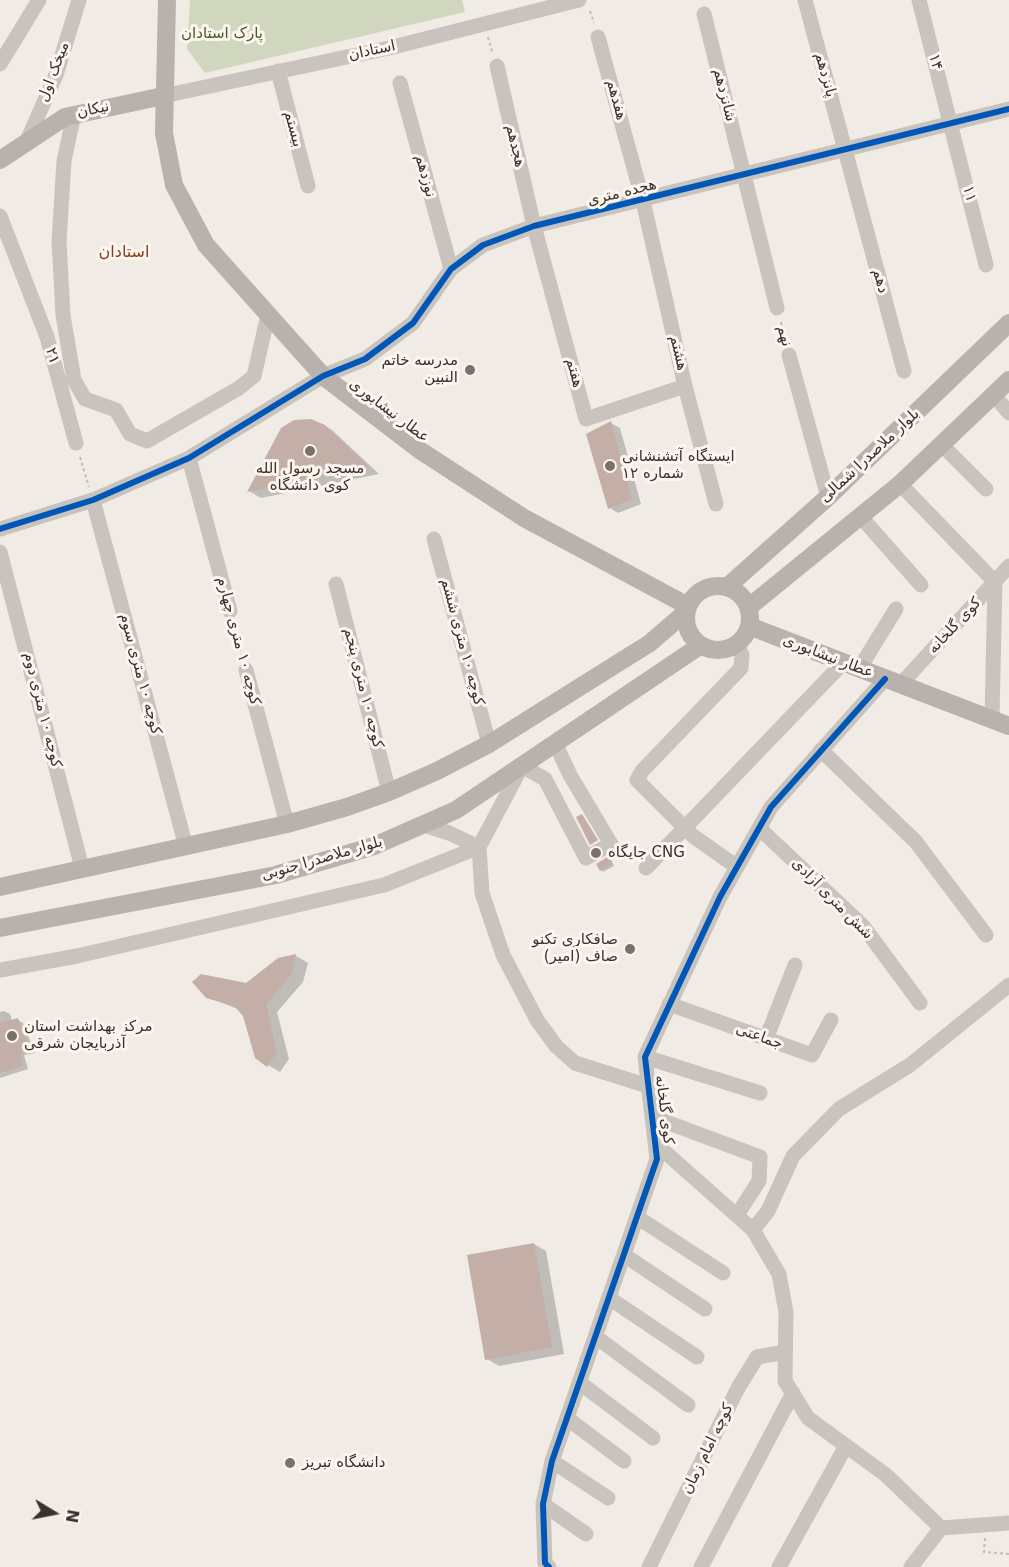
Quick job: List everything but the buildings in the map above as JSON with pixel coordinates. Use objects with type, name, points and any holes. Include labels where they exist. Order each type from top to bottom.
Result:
[{"type":"main road","name":"عطار نیشابوری","points":[[167,0],[164,133],[174,185],[206,245],[323,376],[421,451],[524,518],[687,609]]},
{"type":"main road","name":"نیکان","points":[[0,160],[64,117],[164,96]]},
{"type":"main road","name":"بلوار ملاصدرا شمالی","points":[[727,587],[828,497],[1009,323]]},
{"type":"main road","points":[[749,607],[900,484],[1009,380]]},
{"type":"main road","points":[[0,887],[287,824],[348,807],[389,792],[438,771],[489,744],[650,643],[687,609],[695,595],[704,588],[717,585],[727,587],[741,595],[749,607],[749,626],[737,644],[720,650],[700,645],[688,628],[687,609]]},
{"type":"main road","name":"عطار نیشابوری","points":[[749,626],[892,682],[992,717],[1009,726]]},
{"type":"main road","name":"بلوار ملاصدرا جنوبی","points":[[0,928],[276,875],[345,856],[424,825],[456,810],[700,645]]},
{"type":"street","points":[[0,64],[39,0]]},
{"type":"street","name":"میخک اول","points":[[26,143],[56,75],[79,0]]},
{"type":"street","name":"پانزدهم","points":[[805,0],[846,150]]},
{"type":"street","name":"۱۴","points":[[919,0],[952,123]]},
{"type":"street","name":"استادان","points":[[164,96],[485,25],[522,7],[584,5]]},
{"type":"street","name":"شانزدهم","points":[[704,14],[745,175]]},
{"type":"street","name":"هفدهم","points":[[598,37],[644,201]]},
{"type":"street","name":"هجدهم","points":[[496,66],[534,226]]},
{"type":"street","name":"بیستم","points":[[278,71],[308,186]]},
{"type":"street","name":"نوزدهم","points":[[400,83],[451,269]]},
{"type":"street","name":"هجده متری","points":[[0,529],[93,501],[189,458],[323,376],[365,359],[413,323],[451,269],[483,245],[534,226],[644,201],[1009,109]]},
{"type":"street","points":[[74,114],[64,161],[59,241],[63,315],[74,380],[85,399],[116,410],[130,434],[147,441],[239,388],[254,376],[259,343],[268,315]]},
{"type":"street","name":"۱۱","points":[[952,123],[986,265]]},
{"type":"street","name":"دهم","points":[[846,150],[904,371]]},
{"type":"street","name":"نهم","points":[[745,175],[777,308]]},
{"type":"street","name":"هشتم","points":[[644,201],[685,386],[716,504]]},
{"type":"street","name":"۲۱","points":[[0,216],[46,337],[76,443]]},
{"type":"street","name":"هفتم","points":[[534,226],[586,419],[685,386]]},
{"type":"street","name":"نهم","points":[[789,355],[828,497]]},
{"type":"street","points":[[994,394],[1009,413]]},
{"type":"street","points":[[942,445],[986,489]]},
{"type":"street","name":"کوچه ۱۰ متری چهارم","points":[[189,458],[230,610]]},
{"type":"street","points":[[900,484],[995,582],[992,717]]},
{"type":"street","name":"کوچه ۱۰ متری سوم","points":[[93,501],[186,847]]},
{"type":"street","points":[[861,517],[921,585]]},
{"type":"street","name":"کوچه ۱۰ متری ششم","points":[[434,539],[489,744]]},
{"type":"street","name":"کوچه ۱۰ متری دوم","points":[[0,552],[82,868]]},
{"type":"street","name":"کوی گلخانه","points":[[547,1565],[543,1504],[552,1461],[657,1159],[645,1056],[669,1004],[737,867],[771,807],[821,750],[1009,566]]},
{"type":"street","name":"کوچه ۱۰ متری پنجم","points":[[336,584],[389,792]]},
{"type":"street","points":[[646,868],[685,827],[851,666],[896,609]]},
{"type":"street","points":[[737,644],[742,655],[741,668],[642,771],[637,780],[685,827],[737,867]]},
{"type":"street","name":"کوچه ۱۰ متری چهارم","points":[[246,670],[287,824]]},
{"type":"street","points":[[555,743],[570,775],[611,844],[586,858],[545,779],[522,766],[479,847],[482,893],[503,955],[537,1020],[556,1046],[575,1063],[648,1086]]},
{"type":"street","points":[[821,750],[916,842],[987,935]]},
{"type":"street","points":[[424,825],[449,832],[479,847]]},
{"type":"street","name":"شش متری آزادی","points":[[759,828],[863,926],[920,1003]]},
{"type":"street","points":[[0,970],[77,956],[384,885],[479,847]]},
{"type":"street","points":[[766,1039],[795,964]]},
{"type":"street","points":[[753,1230],[768,1210],[793,1156],[839,1109],[910,1065],[1009,985]]},
{"type":"street","name":"جماعتی","points":[[669,1004],[812,1056],[831,1020]]},
{"type":"street","points":[[645,1056],[760,1094]]},
{"type":"street","points":[[653,1117],[760,1157],[759,1181],[737,1215]]},
{"type":"street","points":[[656,1144],[753,1230],[779,1274],[786,1312],[785,1381],[807,1418],[886,1475],[941,1528]]},
{"type":"street","points":[[637,1217],[723,1273]]},
{"type":"street","points":[[624,1255],[705,1309]]},
{"type":"street","points":[[609,1298],[697,1358]]},
{"type":"street","points":[[596,1337],[688,1405]]},
{"type":"street","name":"کوچه امام زمان","points":[[649,1567],[738,1388],[757,1357],[785,1352]]},
{"type":"street","points":[[580,1383],[653,1438]]},
{"type":"street","points":[[701,1567],[793,1393]]},
{"type":"street","points":[[568,1419],[624,1461]]},
{"type":"street","points":[[779,1567],[846,1446]]},
{"type":"street","points":[[552,1461],[608,1498]]},
{"type":"street","points":[[543,1504],[586,1534]]},
{"type":"street","points":[[911,1567],[941,1528],[1009,1522]]},
{"type":"path","points":[[584,5],[598,37]]},
{"type":"path","points":[[485,25],[496,66]]},
{"type":"path","points":[[76,443],[93,501]]},
{"type":"path","points":[[984,1552],[1009,1554]]},
{"type":"green space","name":"پارک استادان","points":[[190,0],[462,0],[465,12],[205,73],[187,49]]},
{"type":"cycle path","points":[[0,529],[93,500],[189,458],[323,376],[365,359],[413,323],[451,269],[483,245],[534,226],[1009,109]]},
{"type":"cycle path","points":[[549,1567],[545,1563],[543,1504],[552,1461],[657,1159],[645,1057],[720,897],[771,807],[885,679]]},
{"type":"place","name":"مدرسه خاتم النبین","points":[[470,370]]},
{"type":"place","name":"مسجد رسول الله کوی دانشگاه","points":[[310,451]]},
{"type":"place","name":"ایستگاه آتشنشانی شماره ۱۲","points":[[610,466]]},
{"type":"place","name":"جایگاه CNG","points":[[596,853]]},
{"type":"place","name":"صافکاری تکنو صاف (امیر)","points":[[630,949]]},
{"type":"place","name":"مرکز بهداشت استان آذربایجان شرقی","points":[[12,1036]]},
{"type":"place","name":"دانشگاه تبریز","points":[[290,1463]]},
{"type":"district","name":"استادان","points":[[124,253]]}]
